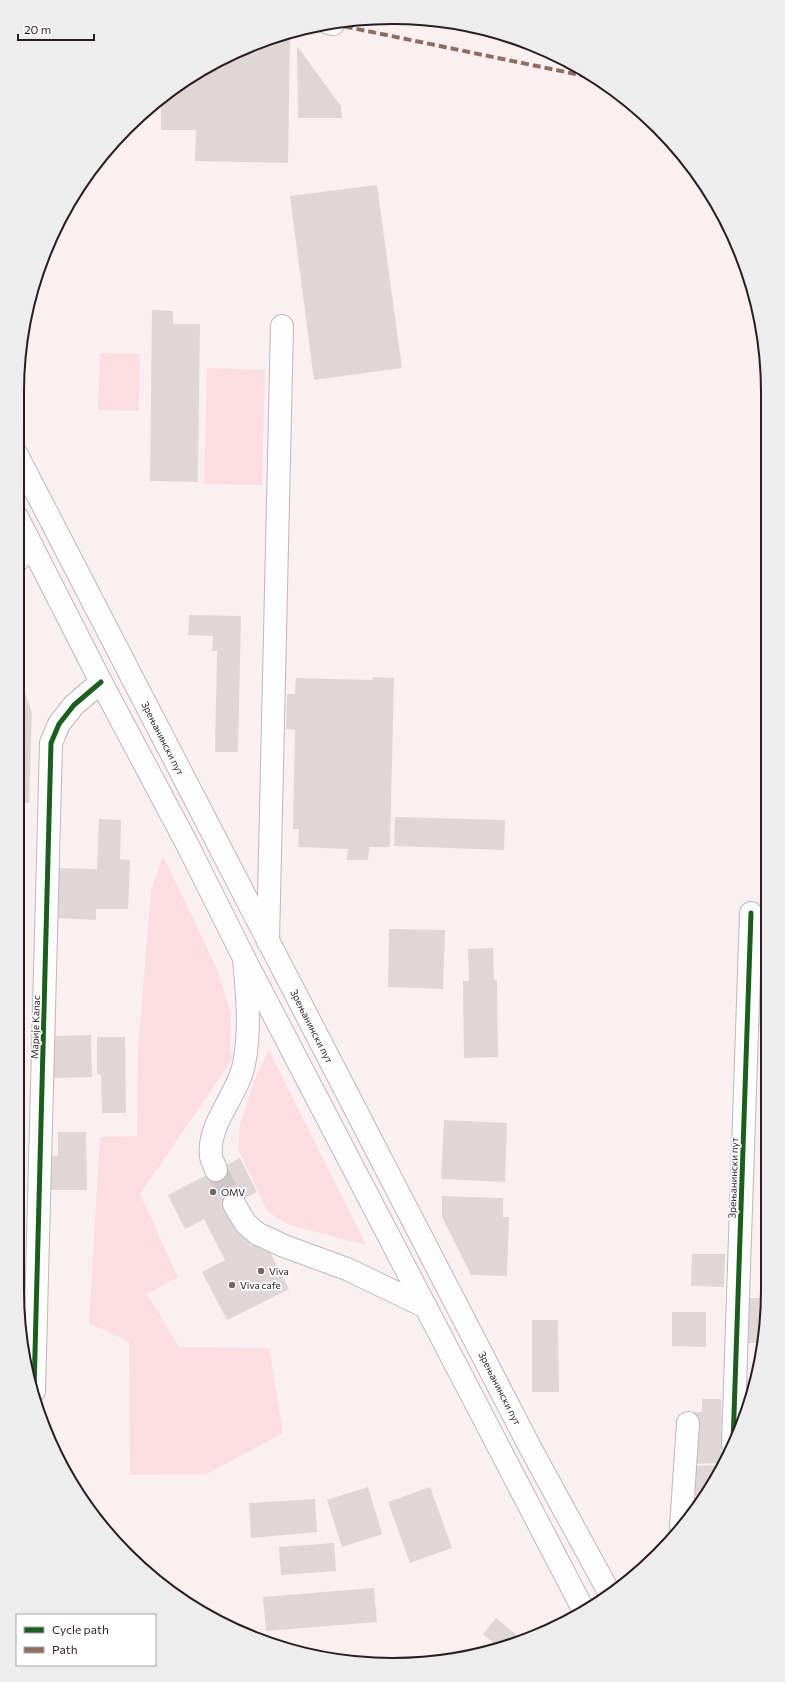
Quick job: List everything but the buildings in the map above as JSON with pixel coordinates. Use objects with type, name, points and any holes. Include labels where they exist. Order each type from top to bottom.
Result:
[{"type":"main road","points":[[268,942],[282,326]]},
{"type":"main road","name":"Зрењанински пут","points":[[24,469],[532,1451],[607,1589]]},
{"type":"main road","points":[[24,531],[101,682],[187,844],[244,958],[581,1606]]},
{"type":"main road","points":[[24,555],[32,546]]},
{"type":"main road","name":"Марије Калас","points":[[34,1375],[52,743],[59,724],[74,705],[101,682]]},
{"type":"main road","name":"Зрењанински пут","points":[[733,1430],[751,912]]},
{"type":"main road","points":[[216,1170],[211,1156],[212,1141],[216,1124],[237,1086],[244,1066],[249,1036],[249,1006],[244,958]]},
{"type":"main road","points":[[234,1204],[246,1224],[258,1234],[284,1246],[347,1269],[426,1307]]},
{"type":"main road","points":[[682,1518],[688,1424]]},
{"type":"shaded area","points":[[100,353],[140,354],[139,411],[98,410]]},
{"type":"shaded area","points":[[207,368],[265,370],[262,485],[204,484]]},
{"type":"shaded area","points":[[163,856],[218,971],[231,1013],[230,1049],[232,1060],[140,1194],[178,1277],[147,1294],[179,1347],[269,1348],[283,1433],[207,1474],[130,1475],[129,1342],[89,1323],[100,1137],[137,1136],[138,1049],[151,890]]},
{"type":"shaded area","points":[[269,1050],[366,1245],[289,1225],[268,1212],[238,1149],[240,1125],[254,1081]]},
{"type":"tunnel","points":[[216,1170],[234,1204]]},
{"type":"marked path","points":[[347,27],[580,75]]},
{"type":"cycle path","points":[[34,1375],[51,743],[59,724],[74,705],[101,682]]},
{"type":"cycle path","points":[[733,1430],[751,913]]},
{"type":"place","name":"OMV","points":[[213,1192]]},
{"type":"place","name":"Viva","points":[[261,1271]]},
{"type":"place","name":"Viva cafe","points":[[232,1285]]}]
